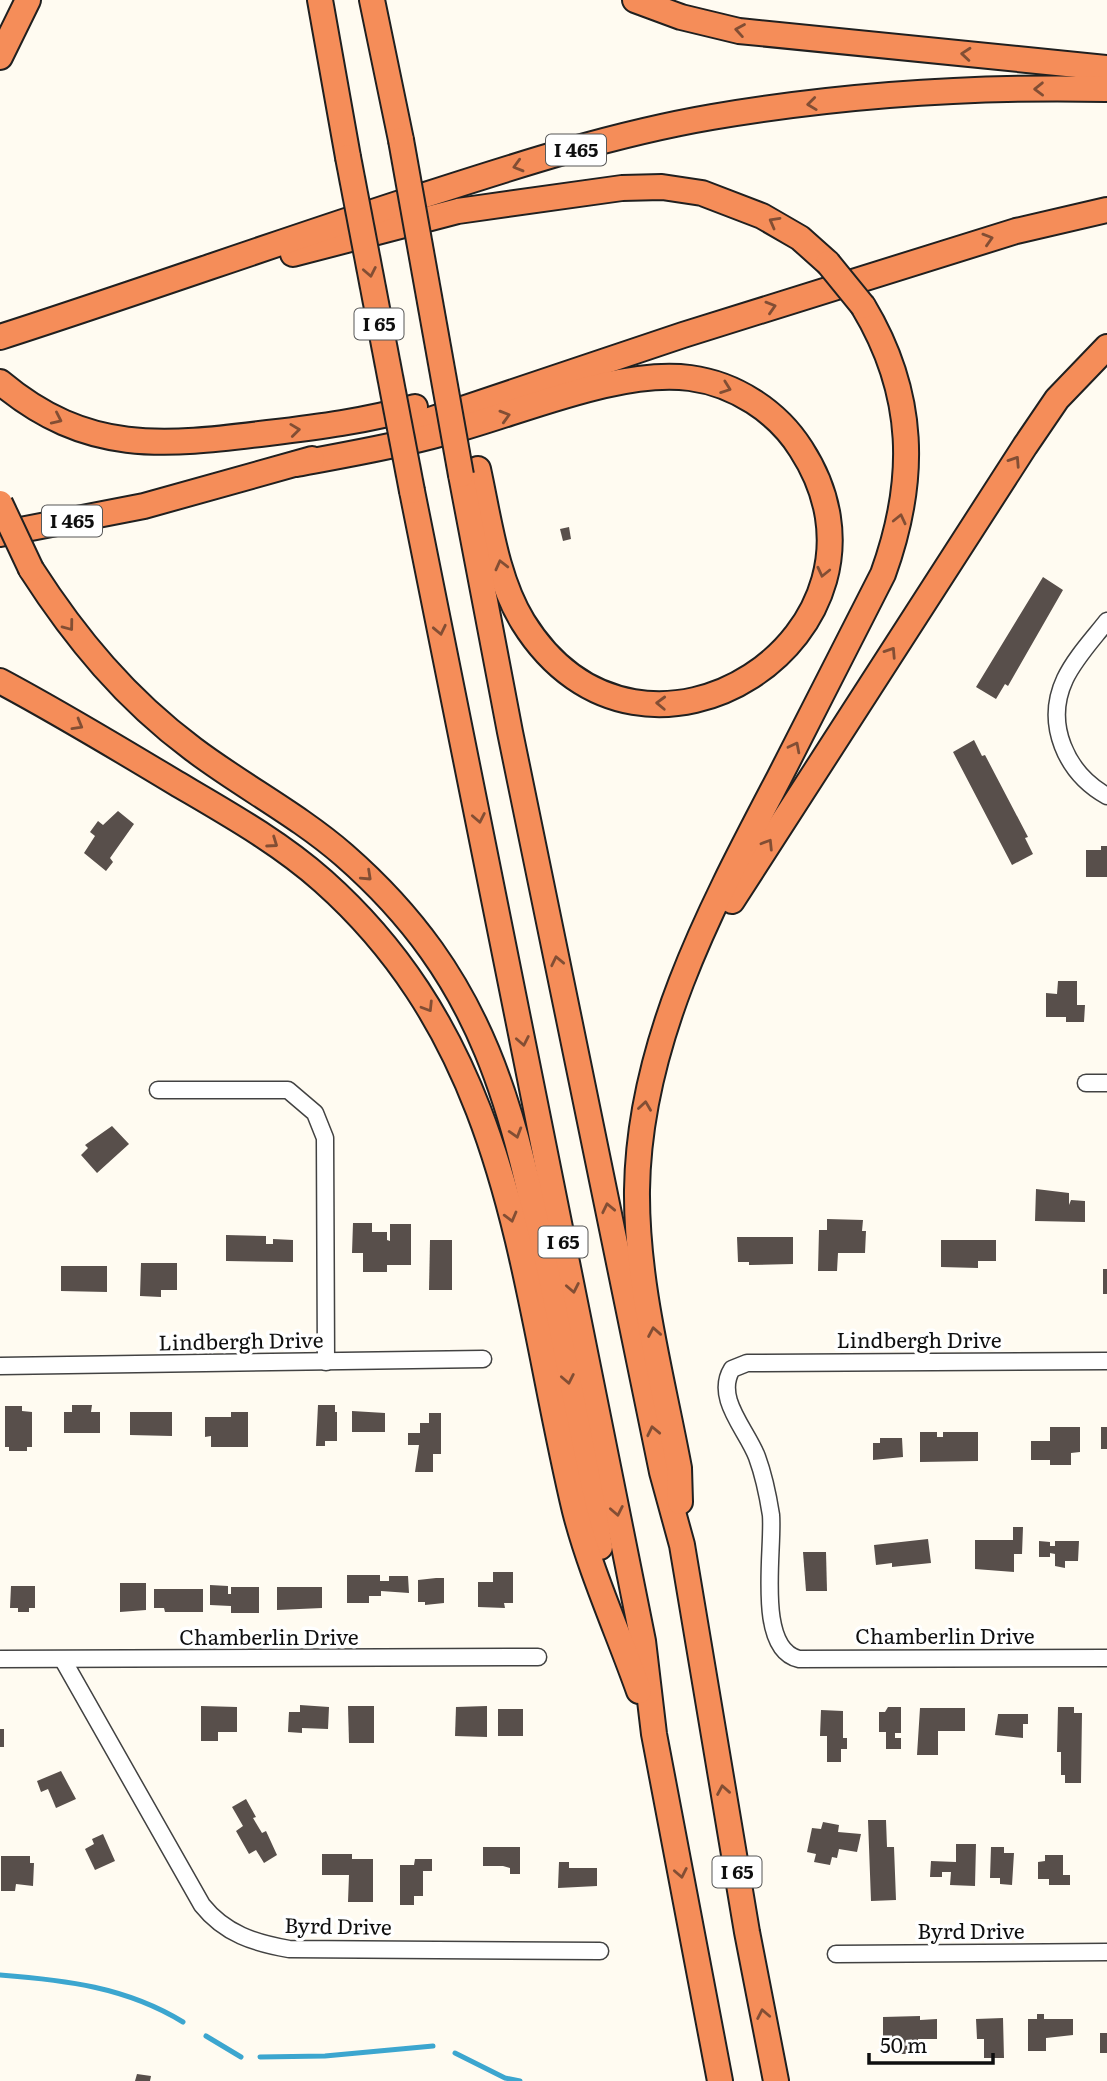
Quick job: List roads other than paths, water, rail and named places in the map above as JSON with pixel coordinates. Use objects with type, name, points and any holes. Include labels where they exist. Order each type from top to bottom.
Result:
[{"type":"highway","points":[[0,57],[27,0]]},
{"type":"highway","name":"I 65","points":[[320,0],[412,491],[643,1641],[654,1734],[720,2081]]},
{"type":"highway","name":"I 65","points":[[372,0],[401,140],[453,426],[470,472],[510,732],[662,1472],[682,1545],[747,1933],[776,2081]]},
{"type":"highway","points":[[635,0],[681,17],[739,31],[1107,68]]},
{"type":"highway","name":"I 465","points":[[0,337],[482,177],[622,137],[711,117],[903,94],[1107,89]]},
{"type":"highway","points":[[65,316],[423,218],[491,205],[622,188],[681,189],[742,207],[800,238],[828,264],[863,306],[893,368],[906,425],[904,491],[893,545],[883,574],[741,851],[680,985],[660,1041],[646,1099],[637,1196],[639,1246],[679,1468],[682,1545]]},
{"type":"highway","name":"I 465","points":[[0,534],[157,503],[296,464],[683,335],[1016,231],[1107,210]]},
{"type":"highway","points":[[0,382],[41,411],[82,430],[126,442],[183,444],[357,422],[506,378],[683,335]]},
{"type":"highway","points":[[680,985],[1025,446],[1057,399],[1107,347]]},
{"type":"highway","points":[[296,464],[439,435],[621,381],[657,376],[706,381],[738,392],[768,411],[788,432],[805,456],[820,489],[827,521],[826,563],[819,590],[800,629],[784,651],[764,670],[740,685],[714,696],[686,703],[644,702],[616,696],[590,685],[556,662],[522,620],[505,579],[470,472]]},
{"type":"highway","points":[[0,503],[31,569],[65,621],[118,685],[193,750],[342,853],[401,911],[432,948],[453,980],[486,1047],[517,1136],[594,1511],[609,1607]]},
{"type":"highway","points":[[0,681],[80,725],[286,852],[355,912],[414,985],[470,1084],[496,1158],[537,1322],[576,1514],[654,1734]]},
{"type":"street","points":[[1107,621],[1066,676],[1058,706],[1062,744],[1076,771],[1092,787],[1107,796]]},
{"type":"street","points":[[1086,1083],[1107,1083]]},
{"type":"street","points":[[158,1090],[288,1090],[315,1113],[325,1138],[326,1362]]},
{"type":"street","name":"Lindbergh Drive","points":[[0,1366],[483,1359]]},
{"type":"street","name":"Lindbergh Drive","points":[[784,1652],[777,1643],[772,1616],[772,1532],[767,1494],[756,1454],[729,1402],[726,1381],[732,1369],[747,1363],[1107,1361]]},
{"type":"street","name":"Chamberlin Drive","points":[[784,1652],[799,1659],[1107,1658]]},
{"type":"street","name":"Chamberlin Drive","points":[[0,1659],[538,1657]]},
{"type":"street","name":"Byrd Drive","points":[[63,1660],[202,1905],[237,1935],[259,1944],[289,1949],[600,1951]]},
{"type":"street","name":"Byrd Drive","points":[[836,1954],[1107,1952]]},
{"type":"waterway","points":[[0,1975],[94,1987],[140,2001],[183,2022]]},
{"type":"waterway","points":[[206,2036],[241,2057]]},
{"type":"waterway","points":[[260,2057],[325,2056],[433,2046]]},
{"type":"waterway","points":[[455,2053],[505,2078],[520,2081]]}]
